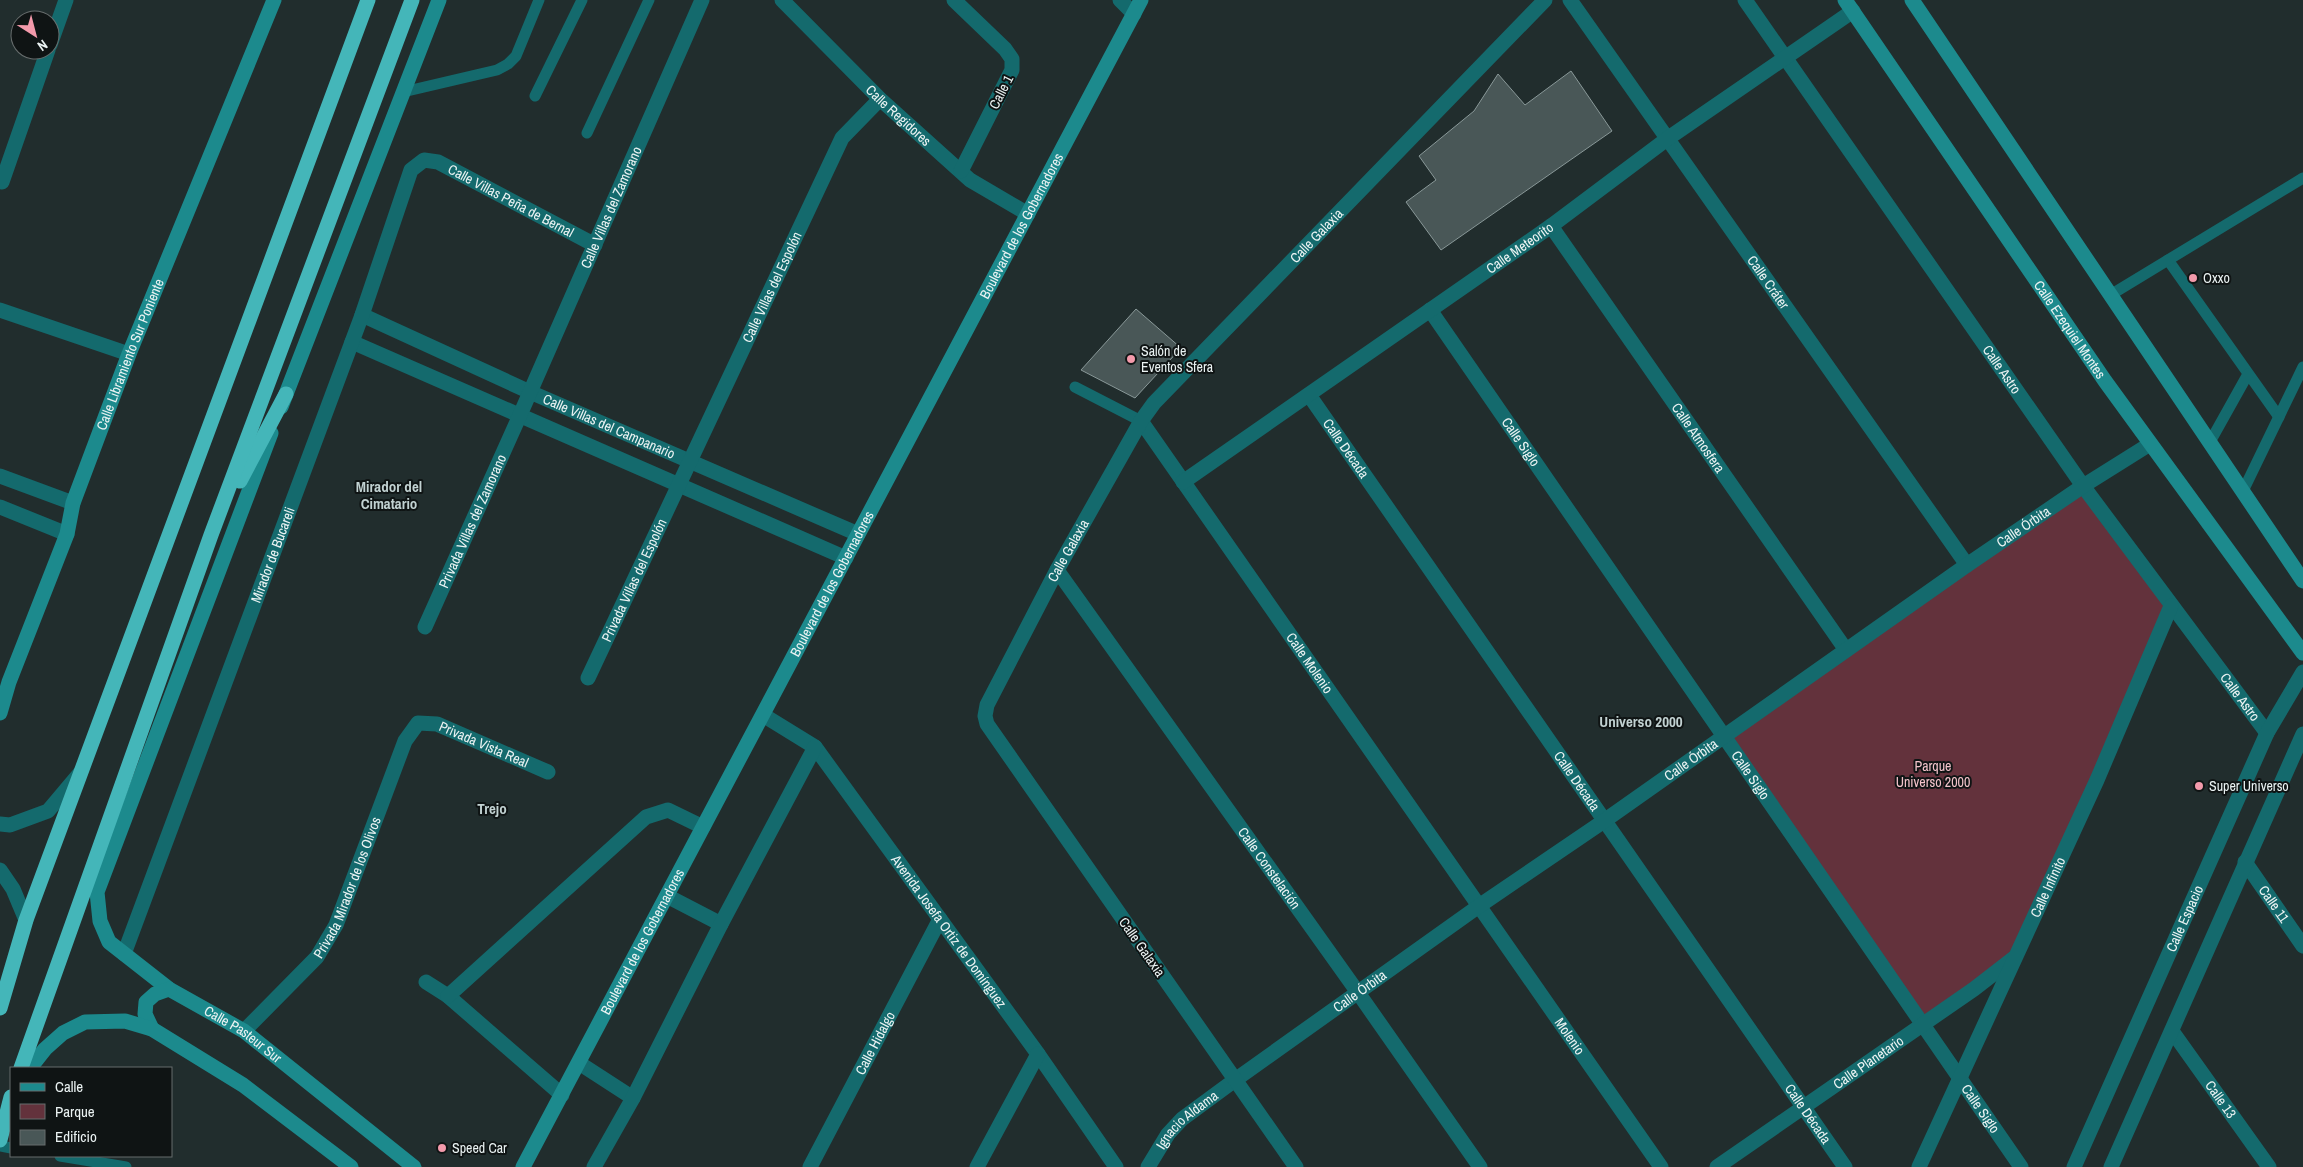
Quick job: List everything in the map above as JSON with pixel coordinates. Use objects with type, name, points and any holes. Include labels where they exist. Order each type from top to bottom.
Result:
[{"type":"highway","points":[[0,1008],[26,920],[368,0]]},
{"type":"highway","points":[[21,1067],[211,535],[412,0]]},
{"type":"highway","points":[[211,535],[286,394]]},
{"type":"highway","points":[[0,1140],[10,1101]]},
{"type":"main road","name":"Calle Libramiento Sur Poniente","points":[[0,713],[5,680],[67,534],[73,503],[129,354],[274,0]]},
{"type":"main road","points":[[286,394],[438,0]]},
{"type":"main road","points":[[1912,0],[2112,294],[2303,581]]},
{"type":"main road","name":"Calle Ezequiel Montes","points":[[1849,6],[2150,444],[2303,653]]},
{"type":"main road","name":"Boulevard de los Gobernadores","points":[[523,1167],[1138,7]]},
{"type":"main road","name":"Calle Pasteur Sur","points":[[286,394],[97,892],[100,921],[109,942],[124,954],[169,989],[244,1031],[414,1167]]},
{"type":"main road","points":[[2284,627],[2297,631],[2303,629]]},
{"type":"main road","points":[[152,1029],[146,1014],[146,1002],[155,994],[169,989]]},
{"type":"main road","points":[[31,1067],[63,1033],[85,1022],[125,1021],[152,1029],[243,1085],[351,1167]]},
{"type":"street","points":[[60,17],[66,0]]},
{"type":"street","name":"Calle Villas del Zamorano","points":[[520,416],[702,0]]},
{"type":"street","name":"Calle Regidores","points":[[782,0],[880,99],[970,180],[1028,214]]},
{"type":"street","name":"Calle 1","points":[[954,0],[1005,49],[1012,59],[1012,70],[961,171]]},
{"type":"street","points":[[1120,0],[1138,7]]},
{"type":"street","name":"Calle Galaxia","points":[[1296,1167],[987,724],[985,716],[987,705],[1056,570],[1141,421],[1154,403],[1545,0]]},
{"type":"street","name":"Calle Cráter","points":[[1570,0],[1967,566]]},
{"type":"street","name":"Calle Astro","points":[[1745,0],[2083,486],[2266,733]]},
{"type":"street","name":"Calle Meteorito","points":[[1183,482],[1550,226],[1667,139],[1786,58],[1849,6]]},
{"type":"street","points":[[2,182],[45,60]]},
{"type":"street","name":"Calle Villas del Espolón","points":[[679,484],[842,138],[880,99]]},
{"type":"street","name":"Calle Villas Peña de Bernal","points":[[424,160],[438,162],[595,244]]},
{"type":"street","name":"Mirador de Bucareli","points":[[124,954],[362,315],[411,170],[424,160]]},
{"type":"street","name":"Calle Atmosfera","points":[[1550,226],[1846,650]]},
{"type":"street","points":[[0,310],[129,354]]},
{"type":"street","name":"Calle Siglo","points":[[1430,310],[2021,1167]]},
{"type":"street","name":"Calle Villas del Campanario","points":[[362,315],[530,392],[858,534]]},
{"type":"street","name":"Calle Villas del Campanario","points":[[352,342],[846,558]]},
{"type":"street","name":"Calle Década","points":[[1309,395],[1845,1167]]},
{"type":"street","name":"Privada Villas del Zamorano","points":[[425,627],[520,416]]},
{"type":"street","name":"Calle Molenio","points":[[1141,421],[1479,906]]},
{"type":"street","name":"Calle Órbita","points":[[1235,1080],[1359,994],[1479,906],[1604,821],[1846,650],[2083,486],[2150,444]]},
{"type":"street","points":[[0,476],[73,503]]},
{"type":"street","name":"Privada Villas del Espolón","points":[[588,678],[679,484]]},
{"type":"street","points":[[0,507],[67,534]]},
{"type":"street","name":"Calle Constelación","points":[[1056,570],[1359,994],[1480,1167]]},
{"type":"street","name":"Calle Infinito","points":[[1919,1167],[2097,780],[2171,606]]},
{"type":"street","name":"Calle Espacio","points":[[2074,1167],[2266,733],[2303,672]]},
{"type":"street","name":"Avenida Josefa Ortiz de Domínguez","points":[[763,714],[815,746],[1038,1054],[1116,1167]]},
{"type":"street","name":"Privada Vista Real","points":[[418,723],[437,724],[548,772]]},
{"type":"street","name":"Privada Mirador de los Olivos","points":[[244,1031],[317,957],[336,925],[406,741],[418,723]]},
{"type":"street","points":[[2111,1167],[2303,734]]},
{"type":"street","points":[[594,1167],[633,1098],[720,924],[815,746]]},
{"type":"street","points":[[0,824],[10,824],[48,811],[80,773]]},
{"type":"street","points":[[448,996],[646,817],[668,810],[703,828]]},
{"type":"street","name":"Calle 11","points":[[2245,862],[2303,946]]},
{"type":"street","points":[[0,870],[13,889],[26,920]]},
{"type":"street","points":[[667,896],[720,924]]},
{"type":"street","name":"Molenio","points":[[1479,906],[1661,1167]]},
{"type":"street","name":"Calle Hidalgo","points":[[810,1167],[940,919]]},
{"type":"street","name":"Calle Planetario","points":[[1717,1167],[1974,989],[2017,956]]},
{"type":"street","points":[[426,982],[448,996],[562,1094]]},
{"type":"street","name":"Calle 13","points":[[2172,1031],[2269,1167]]},
{"type":"street","points":[[978,1167],[1038,1054]]},
{"type":"street","points":[[579,1062],[633,1098]]},
{"type":"street","name":"Ignacio Aldama","points":[[1148,1167],[1168,1134],[1182,1119],[1235,1080]]},
{"type":"lane","points":[[403,92],[497,70],[508,64],[516,56],[540,0]]},
{"type":"lane","points":[[535,96],[582,0]]},
{"type":"lane","points":[[586,133],[649,0]]},
{"type":"lane","points":[[2112,294],[2303,178]]},
{"type":"lane","points":[[2168,260],[2279,417]]},
{"type":"lane","points":[[2243,491],[2303,367]]},
{"type":"lane","points":[[2210,442],[2248,374]]},
{"type":"lane","points":[[1075,387],[1141,421]]},
{"type":"lane","points":[[66,1157],[126,1167]]},
{"type":"green space","name":"Parque Universo 2000","points":[[2083,486],[2171,606],[2017,956],[1923,1024],[1724,735]]},
{"type":"building","points":[[1571,71],[1612,131],[1441,250],[1406,202],[1436,180],[1419,156],[1474,111],[1498,74],[1525,105]]},
{"type":"building","name":"Salón de Eventos Sfera","points":[[1136,309],[1181,348],[1135,398],[1081,370]]},
{"type":"place","name":"Oxxo","points":[[2193,278]]},
{"type":"place","name":"Salón de Eventos Sfera","points":[[1131,359]]},
{"type":"place","name":"Super Universo","points":[[2199,786]]},
{"type":"place","name":"Speed Car","points":[[442,1148]]},
{"type":"district","name":"Mirador del Cimatario","points":[[389,494]]},
{"type":"district","name":"Universo 2000","points":[[1641,721]]},
{"type":"district","name":"Trejo","points":[[492,808]]}]
